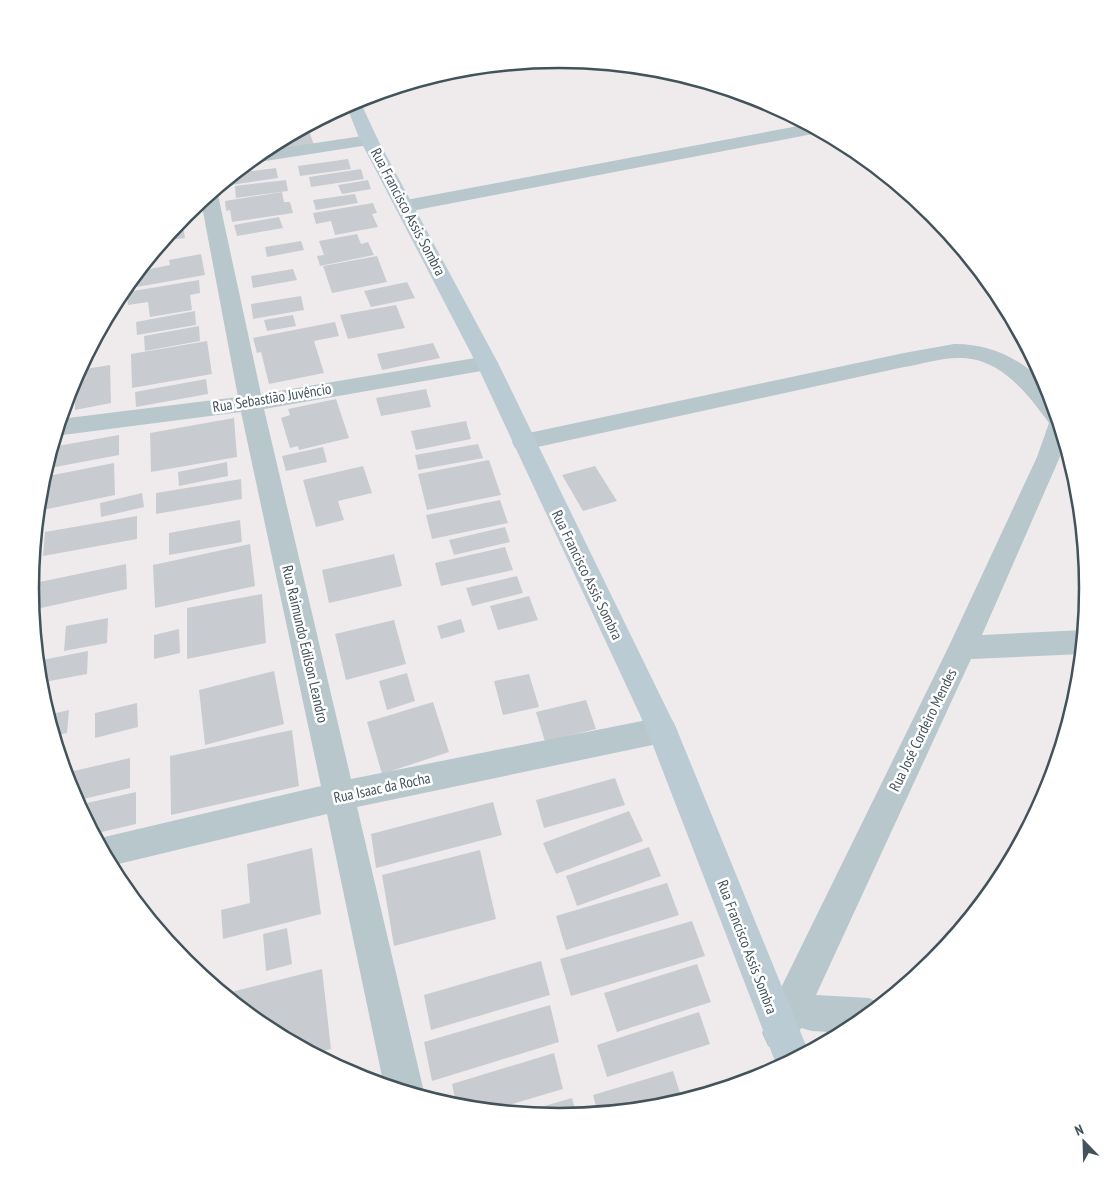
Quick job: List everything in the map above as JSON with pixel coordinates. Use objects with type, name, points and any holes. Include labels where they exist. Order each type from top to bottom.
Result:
[{"type":"street","name":"Rua Francisco Assis Sombra","points":[[355,109],[369,140],[406,206],[487,363],[662,730],[786,1020],[792,1055]]},
{"type":"street","points":[[406,206],[806,130]]},
{"type":"street","points":[[271,155],[369,140]]},
{"type":"street","name":"Rua Raimundo Edilson Leandro","points":[[211,202],[252,403],[403,1085]]},
{"type":"street","points":[[524,442],[904,360],[962,350],[990,356],[1021,375],[1045,401]]},
{"type":"street","name":"Rua Sebastião Juvêncio","points":[[64,427],[252,403],[487,363]]},
{"type":"street","name":"Rua José Cordeiro Mendes","points":[[786,1020],[962,648],[1060,459],[1060,444]]},
{"type":"street","points":[[962,648],[1077,642]]},
{"type":"street","name":"Rua Isaac da Rocha","points":[[110,850],[339,796],[662,730]]},
{"type":"street","points":[[786,1020],[812,1013],[857,1015]]},
{"type":"building","points":[[309,132],[314,145],[278,151]]},
{"type":"building","points":[[348,159],[351,169],[300,176],[298,166]]},
{"type":"building","points":[[276,168],[278,178],[231,185],[247,172]]},
{"type":"building","points":[[361,169],[364,179],[311,187],[309,177]]},
{"type":"building","points":[[286,180],[288,191],[236,198],[235,186]]},
{"type":"building","points":[[368,180],[371,189],[342,194],[338,185]]},
{"type":"building","points":[[282,192],[284,202],[290,202],[293,213],[232,222],[230,210],[226,211],[225,201]]},
{"type":"building","points":[[355,194],[358,203],[316,210],[313,200]]},
{"type":"building","points":[[373,203],[377,213],[372,214],[378,227],[335,235],[331,221],[316,224],[313,213]]},
{"type":"building","points":[[279,217],[283,228],[237,236],[234,225]]},
{"type":"building","points":[[183,228],[185,238],[173,240]]},
{"type":"building","points":[[357,234],[361,244],[368,242],[374,255],[320,266],[317,256],[324,255],[319,241]]},
{"type":"building","points":[[301,241],[304,250],[267,257],[265,247]]},
{"type":"building","points":[[201,254],[205,275],[135,287],[147,269],[170,265],[169,260]]},
{"type":"building","points":[[377,256],[387,282],[332,293],[323,266]]},
{"type":"building","points":[[293,269],[297,280],[253,288],[251,276]]},
{"type":"building","points":[[199,280],[200,293],[190,295],[192,310],[150,317],[148,302],[128,305],[127,298],[132,291]]},
{"type":"building","points":[[407,282],[415,298],[371,307],[364,291]]},
{"type":"building","points":[[301,296],[304,310],[253,319],[251,304]]},
{"type":"building","points":[[396,305],[405,328],[348,339],[340,315]]},
{"type":"building","points":[[195,311],[196,325],[137,335],[136,322]]},
{"type":"building","points":[[293,315],[296,326],[267,331],[264,320]]},
{"type":"building","points":[[335,322],[339,336],[314,341],[324,373],[269,384],[261,352],[257,353],[253,338]]},
{"type":"building","points":[[199,326],[200,341],[145,351],[144,336]]},
{"type":"building","points":[[207,341],[212,374],[132,388],[131,354]]},
{"type":"building","points":[[433,343],[440,358],[382,370],[377,354]]},
{"type":"building","points":[[110,365],[111,403],[75,410],[75,397],[87,369]]},
{"type":"building","points":[[206,379],[208,394],[136,407],[135,392]]},
{"type":"building","points":[[426,389],[431,407],[381,416],[376,398]]},
{"type":"building","points":[[336,399],[349,438],[299,450],[298,446],[290,448],[281,418],[290,415],[288,409]]},
{"type":"building","points":[[234,418],[237,457],[151,472],[150,433]]},
{"type":"building","points":[[466,421],[471,439],[416,450],[411,431]]},
{"type":"building","points":[[119,435],[119,455],[53,467],[58,446]]},
{"type":"building","points":[[478,444],[483,458],[418,470],[415,455]]},
{"type":"building","points":[[323,447],[327,462],[286,471],[282,456]]},
{"type":"building","points":[[489,460],[501,495],[427,510],[418,474]]},
{"type":"building","points":[[227,462],[228,476],[179,486],[178,472]]},
{"type":"building","points":[[114,463],[115,495],[45,510],[51,475]]},
{"type":"building","points":[[363,466],[372,493],[338,501],[344,520],[316,527],[303,480]]},
{"type":"building","points":[[595,466],[617,501],[583,511],[562,475]]},
{"type":"building","points":[[241,479],[242,499],[156,514],[156,493]]},
{"type":"building","points":[[142,493],[144,507],[101,517],[100,503]]},
{"type":"building","points":[[500,500],[508,523],[432,539],[426,515]]},
{"type":"building","points":[[137,516],[137,539],[43,556],[45,532]]},
{"type":"building","points":[[240,520],[242,542],[169,555],[169,533]]},
{"type":"building","points":[[505,527],[510,542],[454,555],[449,540]]},
{"type":"building","points":[[250,544],[255,586],[155,608],[153,565]]},
{"type":"building","points":[[505,547],[513,570],[441,586],[435,563]]},
{"type":"building","points":[[394,554],[402,586],[329,603],[322,570]]},
{"type":"building","points":[[126,564],[127,589],[40,608],[39,582]]},
{"type":"building","points":[[517,576],[523,593],[472,606],[466,588]]},
{"type":"building","points":[[262,594],[266,643],[187,659],[187,608]]},
{"type":"building","points":[[529,596],[538,620],[498,630],[490,606]]},
{"type":"building","points":[[108,618],[107,643],[64,651],[66,626]]},
{"type":"building","points":[[461,619],[465,632],[441,639],[437,626]]},
{"type":"building","points":[[394,620],[406,664],[346,680],[335,634]]},
{"type":"building","points":[[179,629],[180,653],[154,659],[154,635]]},
{"type":"building","points":[[88,651],[87,674],[47,681],[44,660]]},
{"type":"building","points":[[274,671],[284,724],[205,745],[199,690]]},
{"type":"building","points":[[407,673],[415,701],[387,710],[379,681]]},
{"type":"building","points":[[529,674],[539,707],[503,715],[494,681]]},
{"type":"building","points":[[586,700],[596,729],[545,742],[536,712]]},
{"type":"building","points":[[433,702],[449,752],[382,774],[367,722]]},
{"type":"building","points":[[137,703],[138,727],[95,738],[95,713]]},
{"type":"building","points":[[69,710],[67,733],[60,735],[54,713]]},
{"type":"building","points":[[292,730],[299,786],[171,815],[170,756]]},
{"type":"building","points":[[130,758],[130,788],[83,799],[72,771]]},
{"type":"building","points":[[615,778],[625,805],[544,828],[536,800]]},
{"type":"building","points":[[136,792],[136,824],[100,832],[85,803]]},
{"type":"building","points":[[493,802],[502,835],[376,868],[371,834]]},
{"type":"building","points":[[629,811],[643,841],[556,874],[543,843]]},
{"type":"building","points":[[649,847],[661,876],[577,906],[566,876]]},
{"type":"building","points":[[312,848],[321,914],[223,939],[221,910],[250,903],[247,864]]},
{"type":"building","points":[[480,850],[496,919],[394,946],[382,875]]},
{"type":"building","points":[[667,883],[679,915],[566,950],[556,916]]},
{"type":"building","points":[[692,921],[705,956],[571,996],[560,959]]},
{"type":"building","points":[[287,928],[292,964],[266,971],[263,934]]},
{"type":"building","points":[[541,961],[550,995],[431,1030],[424,995]]},
{"type":"building","points":[[697,964],[711,1002],[617,1032],[604,993]]},
{"type":"building","points":[[322,969],[331,1049],[321,1052],[270,1021],[230,992]]},
{"type":"building","points":[[550,1005],[559,1042],[432,1081],[424,1042]]},
{"type":"building","points":[[699,1012],[710,1044],[607,1077],[597,1045]]},
{"type":"building","points":[[554,1053],[563,1089],[505,1106],[455,1098],[452,1084]]},
{"type":"building","points":[[673,1071],[681,1095],[627,1105],[596,1108],[593,1095]]},
{"type":"building","points":[[572,1098],[575,1109],[560,1109],[536,1108]]}]
